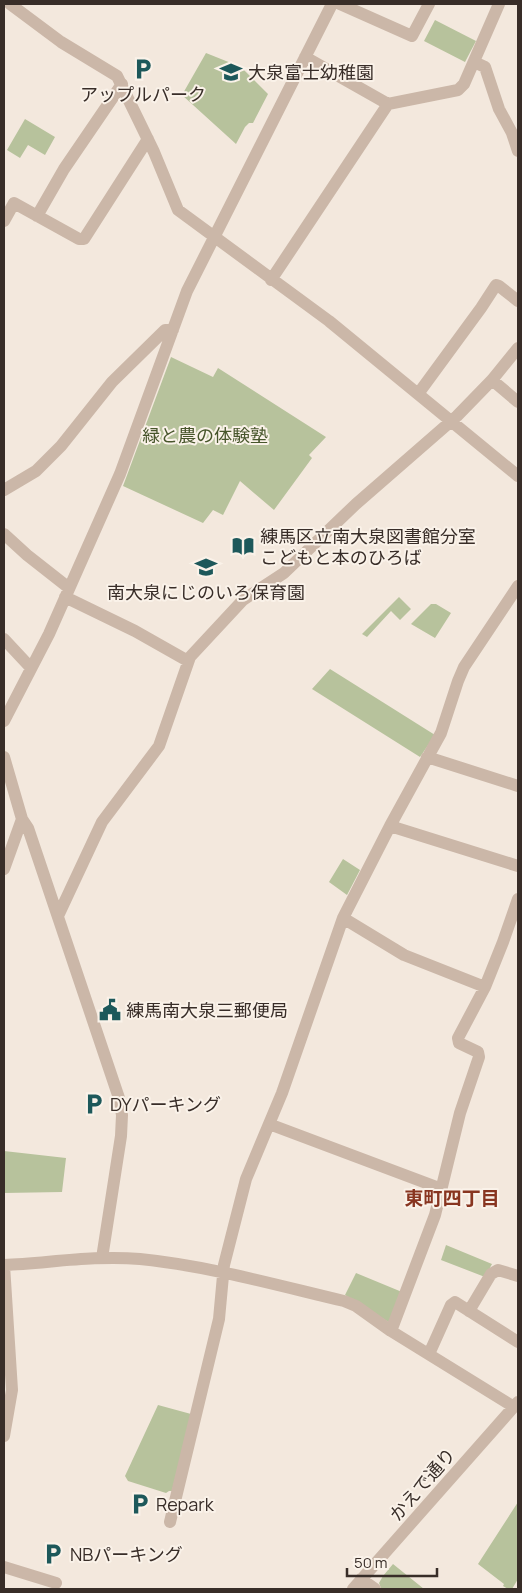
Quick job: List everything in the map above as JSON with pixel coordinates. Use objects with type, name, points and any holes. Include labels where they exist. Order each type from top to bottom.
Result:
[{"type":"street","points":[[4,721],[41,650],[127,457],[188,291],[331,5],[412,36],[429,4]]},
{"type":"street","points":[[305,57],[388,104],[458,90],[464,84],[499,4]]},
{"type":"street","points":[[18,6],[61,42],[117,76],[148,139],[178,210],[329,322],[518,476]]},
{"type":"street","points":[[474,62],[485,67],[499,108],[512,133],[518,151]]},
{"type":"street","points":[[37,216],[64,169],[122,84]]},
{"type":"street","points":[[271,280],[388,104]]},
{"type":"street","points":[[4,221],[14,203],[78,239],[84,239],[148,139]]},
{"type":"street","points":[[418,394],[496,286],[499,286],[518,301]]},
{"type":"street","points":[[4,490],[36,471],[61,446],[112,382],[138,355],[165,330],[173,330]]},
{"type":"street","points":[[58,916],[102,822],[159,746],[188,661],[243,600],[284,573],[356,504],[451,421],[492,380],[518,348]]},
{"type":"street","points":[[492,380],[518,402]]},
{"type":"street","points":[[4,534],[67,592],[188,661]]},
{"type":"street","points":[[170,1522],[219,1319],[224,1265],[246,1179],[282,1093],[343,918],[441,732],[464,667],[518,586]]},
{"type":"street","points":[[4,639],[31,668]]},
{"type":"street","points":[[428,756],[518,786]]},
{"type":"street","points":[[4,757],[22,818],[28,828],[119,1098],[122,1115],[120,1136],[102,1258]]},
{"type":"street","points":[[4,869],[22,818]]},
{"type":"street","points":[[390,826],[518,866]]},
{"type":"street","points":[[391,1331],[435,1215],[460,1113],[480,1054],[459,1043],[458,1038],[485,986],[514,922],[518,899]]},
{"type":"street","points":[[343,918],[404,955],[485,986]]},
{"type":"street","points":[[269,1124],[442,1189]]},
{"type":"street","points":[[4,1436],[12,1390],[4,1265],[102,1258],[139,1259],[224,1272],[344,1301],[516,1405]]},
{"type":"street","points":[[469,1311],[491,1274],[498,1270],[518,1276]]},
{"type":"street","points":[[429,1354],[452,1302],[455,1302],[518,1342]]},
{"type":"street","name":"かえで通り","points":[[353,1589],[516,1405]]},
{"type":"street","points":[[4,1567],[56,1583]]},
{"type":"street","points":[[361,1579],[375,1589]]},
{"type":"green space","points":[[435,20],[476,41],[465,62],[424,41]]},
{"type":"green space","points":[[206,53],[241,67],[268,94],[253,123],[249,123],[245,127],[236,144],[182,95]]},
{"type":"green space","points":[[25,119],[55,137],[45,155],[28,145],[20,158],[7,150]]},
{"type":"green space","name":"緑と農の体験塾","points":[[171,357],[213,377],[218,368],[326,437],[309,455],[312,458],[274,510],[240,481],[223,515],[213,510],[203,523],[123,486]]},
{"type":"green space","points":[[399,597],[411,609],[400,620],[391,611],[367,637],[362,634]]},
{"type":"green space","points":[[431,604],[436,604],[451,613],[435,638],[411,624]]},
{"type":"green space","points":[[330,669],[435,735],[420,757],[312,689]]},
{"type":"green space","points":[[343,859],[360,870],[347,895],[329,882]]},
{"type":"green space","points":[[4,1151],[66,1158],[62,1192],[4,1193]]},
{"type":"green space","points":[[446,1245],[492,1264],[485,1277],[441,1260]]},
{"type":"green space","points":[[356,1273],[402,1292],[390,1323],[345,1295]]},
{"type":"green space","points":[[158,1405],[191,1414],[172,1491],[166,1493],[128,1481],[125,1476]]},
{"type":"green space","points":[[518,1502],[518,1579],[512,1589],[508,1589],[478,1564]]},
{"type":"green space","points":[[393,1564],[424,1589],[381,1588],[379,1583]]},
{"type":"place","name":"アップルパーク","points":[[143,69]]},
{"type":"place","name":"大泉富士幼稚園","points":[[231,72]]},
{"type":"place","name":"練馬区立南大泉図書館分室 こどもと本のひろば","points":[[243,546]]},
{"type":"place","name":"南大泉にじのいろ保育園","points":[[206,567]]},
{"type":"place","name":"練馬南大泉三郵便局","points":[[110,1010]]},
{"type":"place","name":"DYパーキング","points":[[94,1104]]},
{"type":"place","name":"Repark","points":[[140,1504]]},
{"type":"place","name":"NBパーキング","points":[[53,1554]]},
{"type":"district","name":"東町四丁目","points":[[452,1198]]}]
